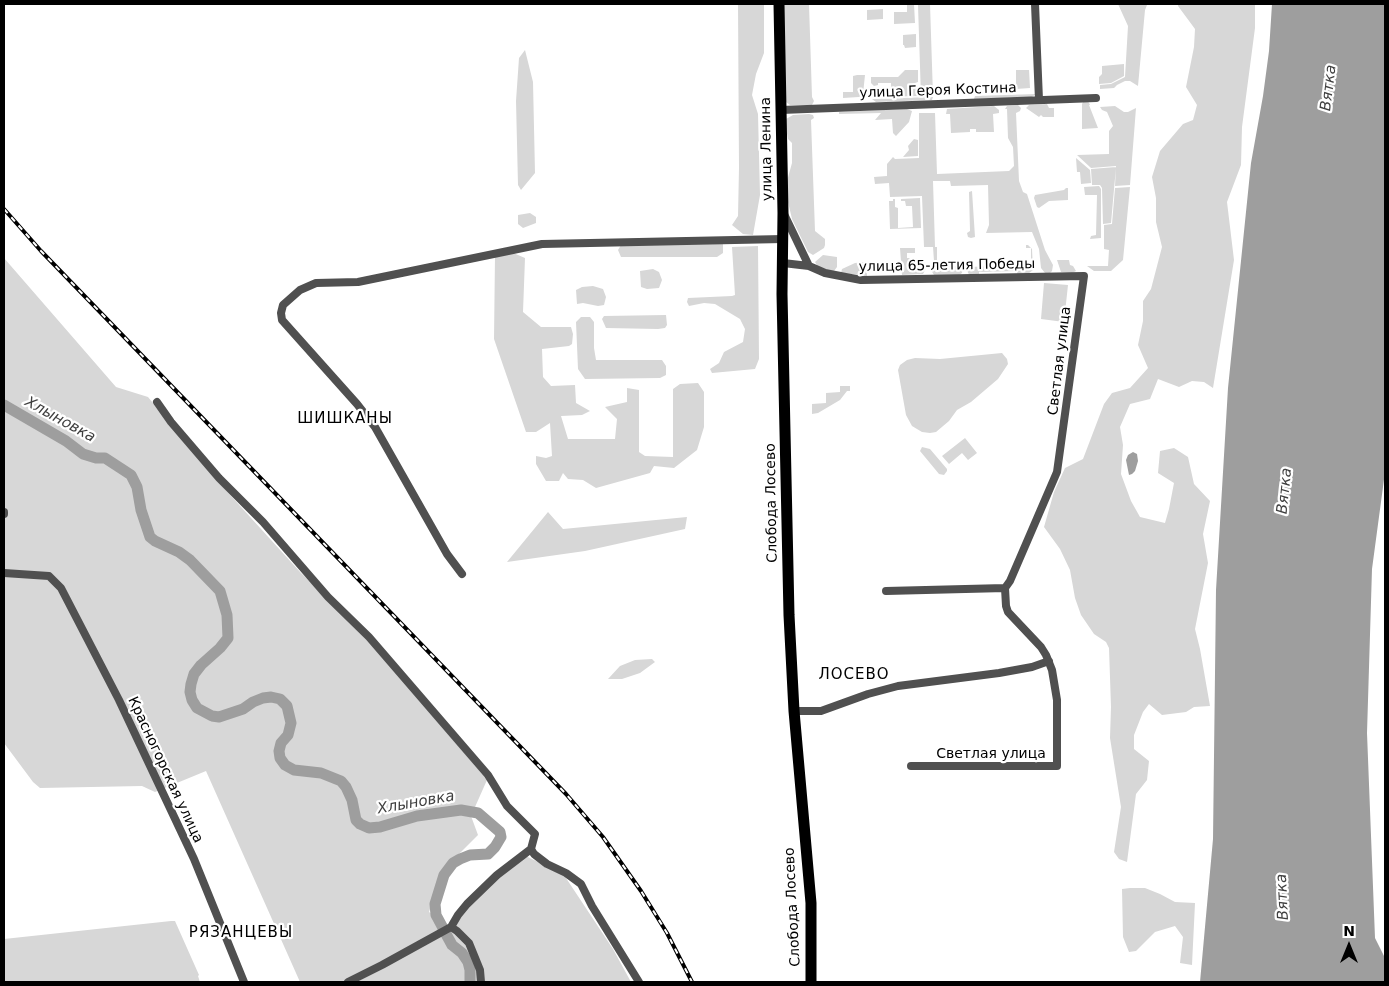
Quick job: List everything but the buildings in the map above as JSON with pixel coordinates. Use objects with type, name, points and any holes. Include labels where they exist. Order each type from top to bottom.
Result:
[{"type":"main road","name":"улица Ленина","points":[[779,4],[783,213],[782,294]]},
{"type":"main road","name":"Слобода Лосево","points":[[782,294],[788,607],[794,711],[811,903],[811,982]]},
{"type":"street","points":[[1035,4],[1039,100]]},
{"type":"street","name":"улица Героя Костина","points":[[781,110],[1096,98]]},
{"type":"street","points":[[783,213],[809,266]]},
{"type":"street","points":[[462,574],[447,554],[375,427],[357,404],[282,320],[281,312],[283,305],[300,290],[316,283],[358,282],[542,244],[783,239]]},
{"type":"street","name":"улица 65-летия Победы","points":[[783,263],[809,266],[826,273],[861,280],[1084,276]]},
{"type":"street","name":"Светлая улица","points":[[911,766],[1057,766],[1057,700],[1052,670],[1041,647],[1008,612],[1005,588],[1010,581],[1057,472],[1084,276]]},
{"type":"street","points":[[158,402],[171,422],[219,478],[262,522],[328,597],[370,637],[488,775],[507,806],[534,834],[531,849],[497,876],[467,904],[451,927],[348,982]]},
{"type":"street","name":"Красногорская улица","points":[[4,573],[49,576],[61,588],[130,724],[194,859],[244,982]]},
{"type":"street","points":[[886,591],[1005,588]]},
{"type":"street","points":[[794,711],[821,711],[868,694],[898,686],[1010,672],[1049,661]]},
{"type":"street","points":[[531,849],[537,857],[566,873],[581,884],[592,906],[639,982]]},
{"type":"street","points":[[451,927],[469,943],[480,970],[481,982]]},
{"type":"shaded area","points":[[738,4],[764,4],[764,53],[756,74],[752,95],[758,114],[760,195],[753,235],[743,234],[732,225],[738,216]]},
{"type":"shaded area","points":[[782,4],[809,4],[812,97],[814,101],[812,105],[790,105],[786,102]]},
{"type":"shaded area","points":[[907,4],[914,4],[915,23],[894,24],[894,12],[907,12]]},
{"type":"shaded area","points":[[930,4],[933,96],[921,97],[918,5]]},
{"type":"shaded area","points":[[1118,4],[1147,5],[1138,86],[1130,81],[1125,81],[1114,88],[1100,89],[1100,85],[1111,84],[1125,77],[1128,26]]},
{"type":"shaded area","points":[[1178,4],[1255,4],[1255,28],[1242,127],[1241,165],[1227,202],[1234,260],[1213,388],[1204,382],[1192,381],[1179,387],[1158,379],[1150,399],[1130,404],[1120,427],[1123,445],[1121,474],[1131,501],[1140,517],[1165,523],[1174,483],[1158,473],[1160,451],[1174,448],[1188,457],[1194,484],[1210,501],[1203,534],[1208,563],[1195,629],[1210,706],[1194,707],[1186,712],[1162,715],[1149,704],[1143,712],[1134,735],[1134,749],[1149,761],[1147,780],[1136,794],[1127,862],[1119,859],[1114,852],[1121,807],[1110,738],[1109,648],[1106,642],[1094,634],[1081,615],[1075,598],[1070,570],[1060,549],[1044,527],[1054,492],[1065,468],[1083,459],[1104,404],[1112,393],[1130,388],[1148,368],[1138,345],[1143,321],[1143,301],[1151,289],[1162,247],[1156,222],[1156,198],[1152,177],[1160,151],[1183,124],[1193,120],[1197,105],[1186,87],[1194,47],[1195,29]]},
{"type":"shaded area","points":[[883,9],[883,19],[867,20],[867,10]]},
{"type":"shaded area","points":[[916,34],[916,47],[905,48],[903,45],[903,35]]},
{"type":"shaded area","points":[[525,50],[533,82],[535,173],[521,190],[518,185],[516,101],[519,58]]},
{"type":"shaded area","points":[[1124,64],[1124,76],[1111,83],[1099,84],[1102,66]]},
{"type":"shaded area","points":[[905,70],[918,70],[918,82],[912,84],[918,86],[919,96],[872,97],[875,92],[891,93],[891,83],[878,83],[878,85],[874,86],[871,83],[871,77],[898,77]]},
{"type":"shaded area","points":[[1016,70],[1029,70],[1030,88],[1016,89]]},
{"type":"shaded area","points":[[865,75],[863,94],[859,97],[843,98],[843,92],[853,92],[853,76]]},
{"type":"shaded area","points":[[1036,94],[1032,97],[974,99],[975,96]]},
{"type":"shaded area","points":[[933,97],[932,100],[876,102],[872,99]]},
{"type":"shaded area","points":[[1088,101],[1098,128],[1082,129],[1082,104]]},
{"type":"shaded area","points":[[1047,104],[1049,108],[1054,108],[1054,117],[1043,117],[1041,115],[1039,117],[1026,108],[1029,105]]},
{"type":"shaded area","points":[[1018,105],[1021,108],[1016,113],[1019,181],[1023,192],[1027,194],[1045,250],[1053,265],[1052,271],[1045,273],[1041,268],[1039,249],[1032,232],[986,233],[989,225],[988,185],[951,186],[950,181],[933,181],[935,247],[937,247],[937,261],[934,261],[933,247],[924,247],[922,196],[890,197],[889,183],[875,184],[874,177],[887,176],[887,164],[893,157],[895,159],[919,158],[919,113],[935,113],[937,174],[1009,171],[1014,166],[1013,147],[1008,138],[1007,109],[1005,109],[1007,106]]},
{"type":"shaded area","points":[[994,106],[999,110],[999,113],[993,114],[994,132],[976,132],[976,129],[970,129],[970,132],[951,133],[950,114],[946,114],[947,109]]},
{"type":"shaded area","points":[[1115,106],[1124,112],[1136,108],[1130,185],[1115,186],[1116,166],[1091,168],[1077,155],[1109,154],[1109,131],[1113,126],[1107,112],[1100,107]]},
{"type":"shaded area","points":[[907,109],[912,111],[909,122],[896,136],[893,133],[892,119],[875,120],[881,113],[839,114],[839,112]]},
{"type":"shaded area","points":[[793,115],[813,115],[814,118],[811,120],[815,231],[825,239],[824,248],[813,255],[808,252],[792,219],[788,202],[787,181],[792,163],[792,143],[788,139],[786,119]]},
{"type":"shaded area","points":[[914,139],[918,140],[918,156],[903,157],[909,150],[908,146]]},
{"type":"shaded area","points":[[1076,158],[1090,170],[1091,183],[1081,184],[1080,172],[1077,172]]},
{"type":"shaded area","points":[[1116,167],[1111,223],[1103,224],[1102,188],[1100,185],[1092,185],[1091,169]]},
{"type":"shaded area","points":[[1099,186],[1101,189],[1101,238],[1090,239],[1091,236],[1096,235],[1097,195],[1085,195],[1084,187]]},
{"type":"shaded area","points":[[1130,187],[1123,260],[1111,271],[1094,271],[1087,266],[1108,266],[1109,250],[1104,249],[1104,225],[1112,224],[1115,188]]},
{"type":"shaded area","points":[[1068,188],[1068,200],[1049,201],[1039,208],[1037,207],[1035,195],[1064,190]]},
{"type":"shaded area","points":[[972,191],[975,237],[971,238],[968,237],[967,233],[970,231],[969,192]]},
{"type":"shaded area","points":[[920,198],[921,228],[890,229],[889,201],[895,199],[895,207],[898,208],[898,228],[913,227],[912,206],[906,206],[905,201],[901,201],[901,199]]},
{"type":"shaded area","points":[[530,213],[536,217],[536,223],[523,228],[518,224],[518,215]]},
{"type":"shaded area","points":[[723,244],[723,253],[717,257],[621,257],[618,250],[621,245]]},
{"type":"shaded area","points":[[758,246],[759,359],[755,369],[712,373],[710,369],[719,363],[724,352],[743,342],[745,329],[740,319],[715,304],[704,303],[689,306],[688,298],[735,295],[732,247]]},
{"type":"shaded area","points":[[900,248],[915,248],[915,253],[907,253],[907,258],[916,258],[924,261],[924,268],[926,268],[923,274],[902,275]]},
{"type":"shaded area","points":[[1032,249],[1033,270],[1028,274],[1017,274],[1017,271],[979,272],[979,275],[970,275],[967,267],[1031,265]]},
{"type":"shaded area","points":[[511,252],[525,258],[523,312],[541,327],[571,327],[573,334],[572,344],[542,349],[543,377],[551,386],[575,385],[576,403],[590,411],[582,415],[561,416],[568,439],[615,439],[617,419],[605,407],[627,402],[627,388],[639,390],[639,452],[645,456],[673,457],[673,389],[680,384],[698,383],[704,392],[704,427],[697,450],[674,468],[654,466],[650,473],[596,488],[583,480],[568,479],[563,473],[559,481],[546,481],[536,464],[536,456],[546,458],[552,456],[550,423],[536,432],[526,432],[494,339],[495,256]]},
{"type":"shaded area","points":[[823,255],[837,257],[837,267],[834,271],[819,269],[815,262]]},
{"type":"shaded area","points":[[4,258],[116,387],[148,397],[212,475],[301,573],[362,632],[487,780],[471,816],[478,835],[453,860],[438,885],[429,912],[451,927],[461,912],[522,854],[564,875],[613,949],[631,982],[300,982],[206,771],[155,792],[142,786],[40,788],[33,782],[4,743]]},
{"type":"shaded area","points":[[1057,260],[1069,260],[1070,265],[1076,271],[1072,273],[1061,272]]},
{"type":"shaded area","points":[[866,262],[867,276],[841,273],[842,269],[855,263]]},
{"type":"shaded area","points":[[934,264],[939,264],[940,266],[963,266],[962,273],[959,275],[937,276],[931,270]]},
{"type":"shaded area","points":[[653,269],[659,272],[662,280],[659,288],[647,289],[641,287],[640,271]]},
{"type":"shaded area","points":[[1044,283],[1068,285],[1064,322],[1041,319]]},
{"type":"shaded area","points":[[593,286],[603,289],[606,297],[604,305],[577,304],[576,290],[582,287]]},
{"type":"shaded area","points":[[666,315],[667,325],[665,328],[658,329],[606,328],[602,319],[604,316]]},
{"type":"shaded area","points":[[581,317],[590,317],[594,322],[596,360],[662,360],[666,366],[666,375],[660,378],[585,379],[578,369],[576,322]]},
{"type":"shaded area","points":[[1002,353],[1007,359],[1008,364],[998,379],[971,402],[957,410],[949,421],[936,432],[922,432],[912,426],[906,415],[898,370],[900,365],[907,360],[915,358],[940,359]]},
{"type":"shaded area","points":[[840,386],[850,386],[850,391],[847,391],[840,400],[818,413],[812,414],[812,404],[826,403],[826,393],[840,392]]},
{"type":"shaded area","points":[[965,438],[977,453],[968,460],[962,453],[949,464],[942,456]]},
{"type":"shaded area","points":[[922,447],[930,449],[947,469],[944,475],[939,474],[920,451]]},
{"type":"shaded area","points":[[548,512],[563,529],[687,517],[685,529],[585,551],[507,562]]},
{"type":"shaded area","points":[[652,659],[655,662],[640,673],[622,679],[608,679],[620,666],[635,660]]},
{"type":"shaded area","points":[[1145,888],[1175,902],[1195,903],[1192,965],[1180,963],[1183,937],[1175,926],[1155,932],[1136,951],[1129,952],[1123,937],[1122,889]]},
{"type":"shaded area","points":[[175,921],[199,975],[200,982],[4,982],[4,939]]},
{"type":"water","name":"Вятка","points":[[1272,4],[1385,4],[1385,472],[1372,569],[1367,733],[1375,938],[1385,958],[1385,982],[1200,982],[1213,839],[1216,590],[1228,388],[1251,163],[1269,51]]},
{"type":"water","points":[[1133,452],[1137,454],[1138,461],[1135,471],[1129,475],[1126,460],[1128,455]]},
{"type":"waterway","name":"Хлыновка","points":[[4,405],[66,441],[83,454],[96,458],[105,458],[131,475],[137,487],[141,510],[150,537],[190,560],[220,591],[227,615],[228,638],[194,674],[190,692],[197,708],[212,716],[219,717],[243,709],[263,698],[280,699],[287,706],[291,723],[288,735],[281,743],[280,758],[285,765],[294,770],[321,773],[341,781],[352,800],[356,820],[369,828],[380,827],[417,816],[461,810],[478,813],[500,832],[501,837],[488,854],[470,855],[460,859],[453,863],[444,875],[435,904],[436,915],[443,928]]},
{"type":"waterway","name":"Хлыновка","points":[[446,934],[452,945],[462,953],[468,962],[470,982]]},
{"type":"railway","points":[[4,209],[41,251],[566,794],[603,837],[641,891],[667,933],[692,982]]},
{"type":"district","name":"ШИШКАНЫ","points":[[345,419]]},
{"type":"district","name":"ЛОСЕВО","points":[[854,675]]},
{"type":"district","name":"РЯЗАНЦЕВЫ","points":[[241,933]]}]
